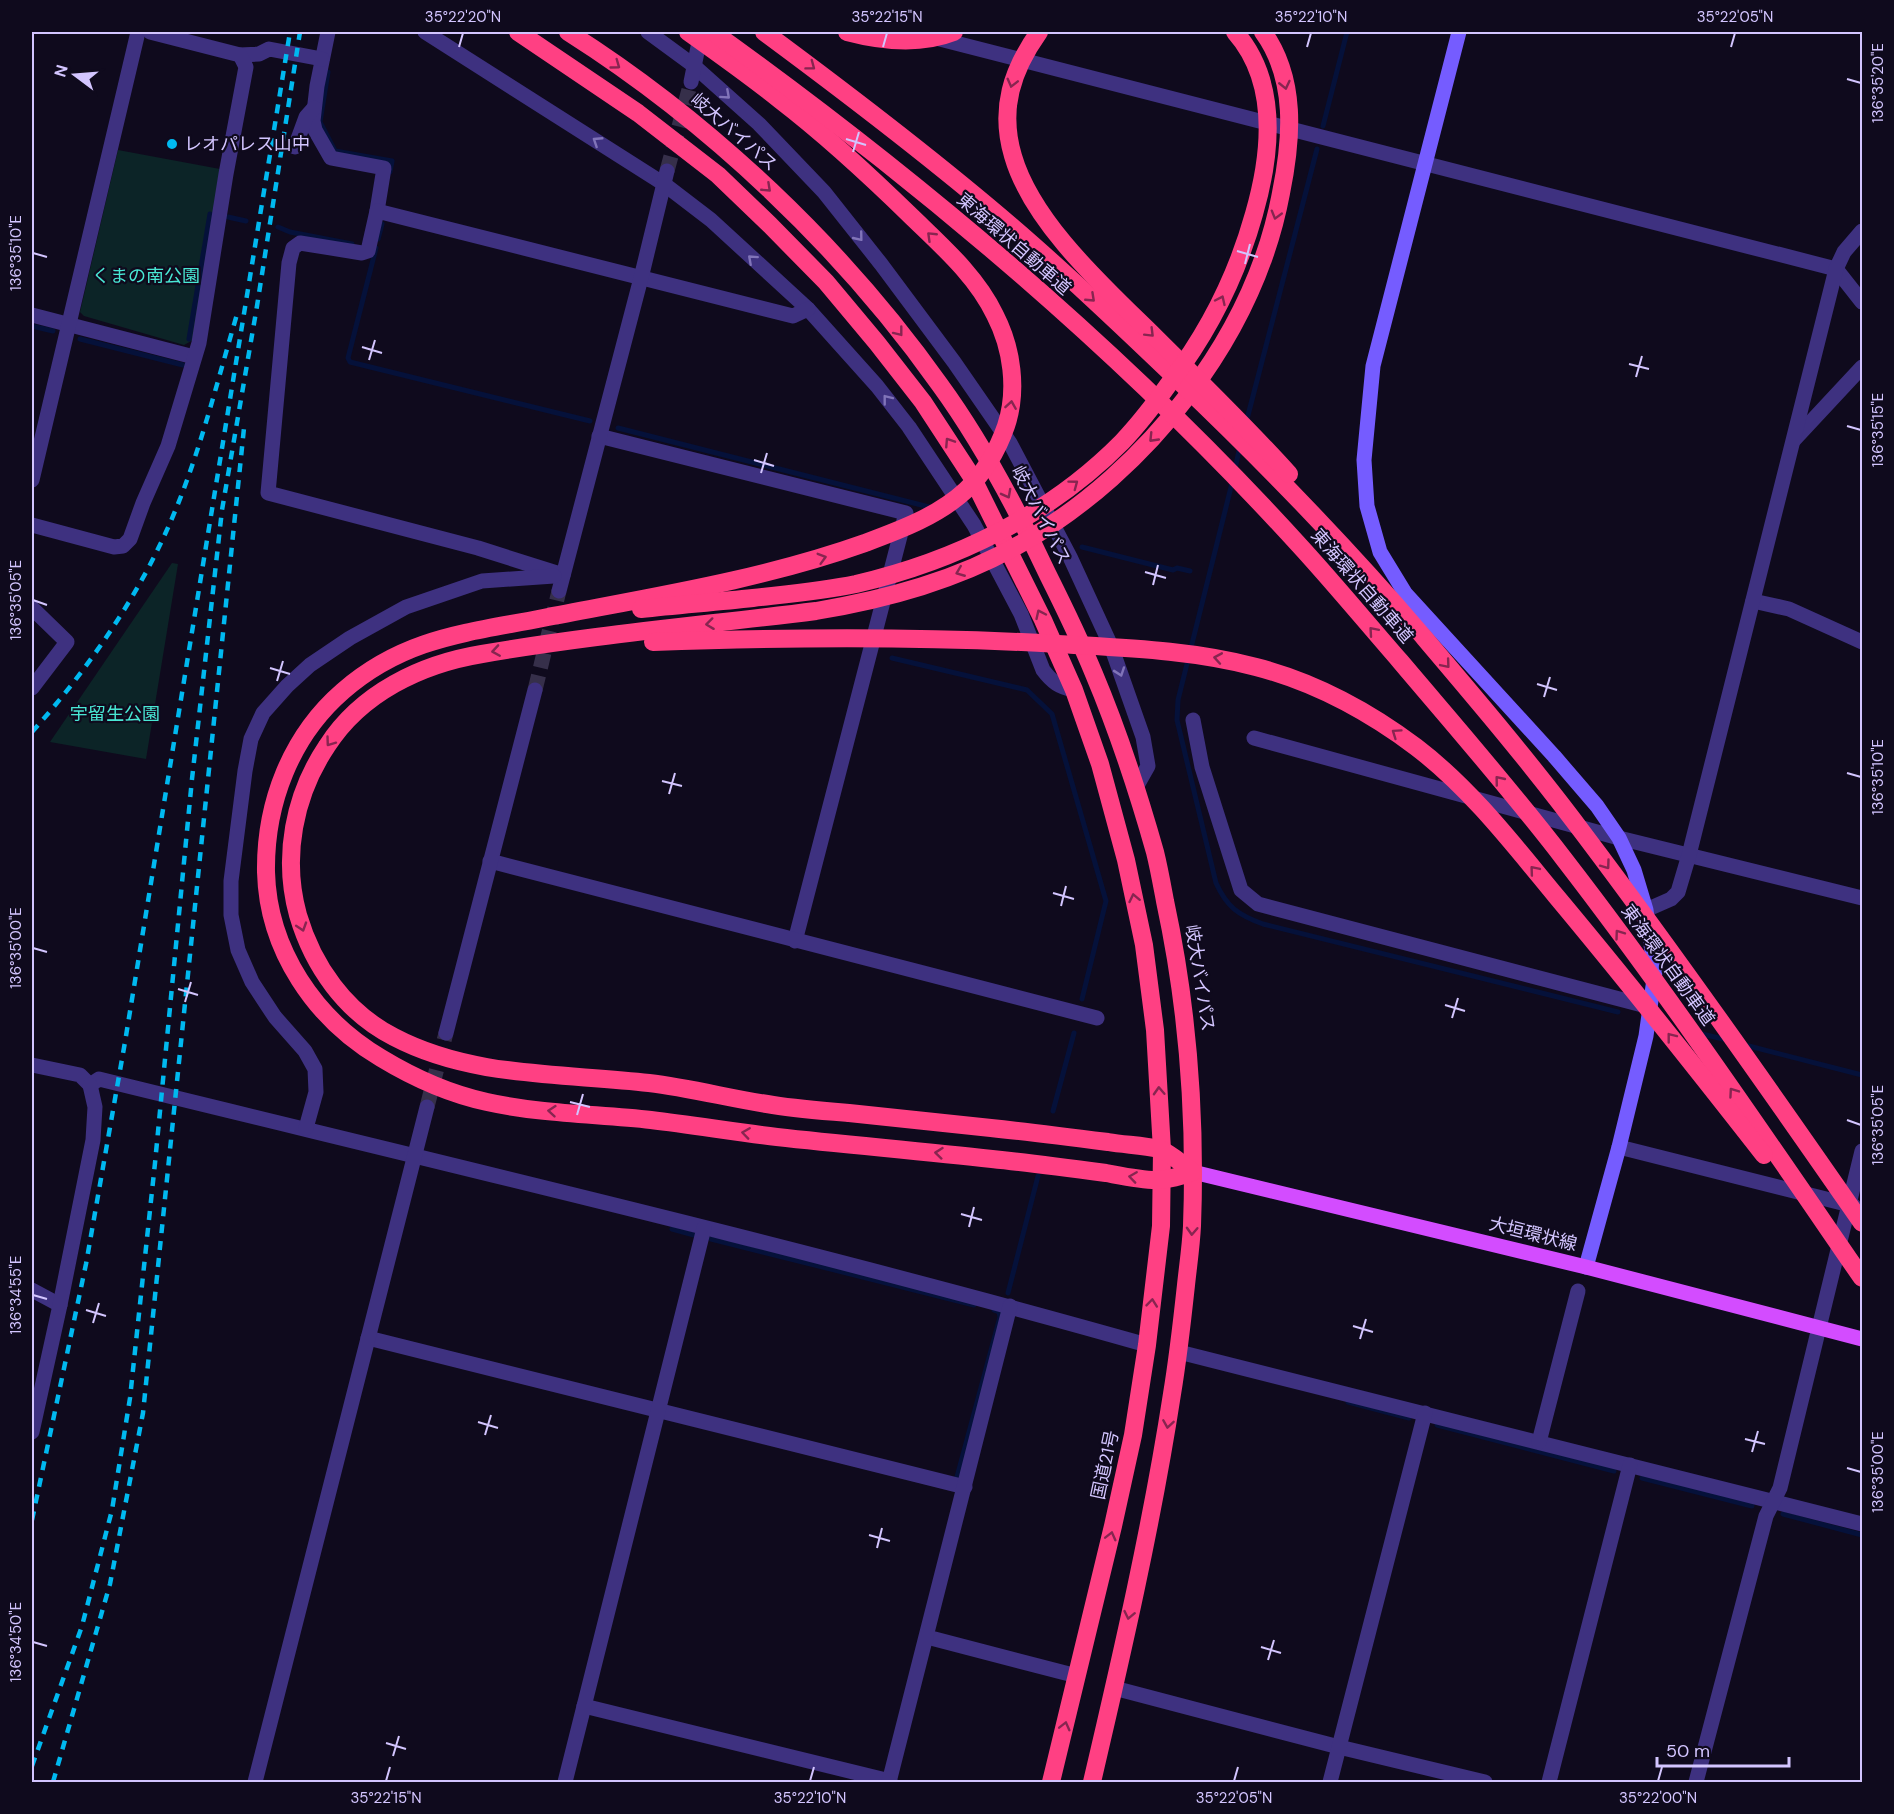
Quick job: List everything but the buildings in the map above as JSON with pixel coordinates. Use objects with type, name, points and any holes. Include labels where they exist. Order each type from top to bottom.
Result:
[{"type":"highway","points":[[518,32],[638,113],[718,176],[770,225],[826,282],[877,343],[922,402],[972,477],[1043,620],[1074,690],[1100,764],[1126,860],[1144,945],[1155,1030],[1162,1150]]},
{"type":"highway","name":"岐大バイパス","points":[[568,32],[655,93],[734,156],[787,207],[842,264],[892,323],[941,386],[992,465],[1040,558],[1095,675],[1156,855],[1174,941],[1188,1040],[1193,1172]]},
{"type":"highway","points":[[688,32],[781,100],[848,157],[948,252],[975,283],[994,311],[1005,338],[1011,365],[1012,393],[1008,419],[998,445],[981,472],[964,492],[938,510],[911,525],[832,555],[766,574],[472,630],[404,651],[374,668],[343,691],[317,718],[296,748],[280,780],[270,816],[266,853],[267,888],[273,918],[284,952],[299,981],[320,1008],[345,1032],[377,1056],[438,1087],[478,1100],[513,1107],[1016,1161],[1162,1181],[1193,1172]]},
{"type":"highway","name":"東海環状自動車道","points":[[713,32],[821,112],[1009,265],[1198,440],[1299,545],[1457,728],[1563,858],[1665,995],[1863,1280]]},
{"type":"highway","name":"東海環状自動車道","points":[[764,32],[835,84],[935,163],[1049,260],[1222,422],[1320,521],[1419,631],[1584,835],[1863,1223]]},
{"type":"highway","points":[[847,32],[887,40],[917,39],[954,32]]},
{"type":"highway","points":[[1039,32],[1024,52],[1014,76],[1008,101],[1008,127],[1013,156],[1026,188],[1075,255],[1259,441],[1355,547],[1419,631]]},
{"type":"highway","points":[[531,620],[767,597],[855,584],[909,569],[975,544],[1014,524],[1052,500],[1089,472],[1122,442],[1148,412],[1192,353],[1214,314],[1249,233],[1259,198],[1267,153],[1268,115],[1264,89],[1256,64],[1235,32]]},
{"type":"highway","points":[[1193,1172],[1162,1150],[1026,1132],[776,1106],[653,1084],[482,1067],[421,1050],[389,1035],[361,1015],[337,992],[317,963],[303,933],[294,900],[290,868],[292,834],[299,803],[312,771],[335,734],[374,696],[403,679],[434,666],[471,655],[856,604],[941,580],[979,565],[1021,544],[1064,517],[1100,489],[1165,425],[1208,367],[1252,286],[1267,245],[1279,205],[1288,157],[1290,122],[1281,66],[1263,32]]},
{"type":"highway","points":[[523,647],[770,637],[1013,641],[1128,648],[1217,658],[1258,667],[1298,680],[1339,698],[1417,747],[1453,778],[1492,819],[1637,992],[1863,1280]]},
{"type":"highway","name":"国道21号","points":[[1051,1782],[1131,1446],[1147,1345],[1161,1226],[1162,1150]]},
{"type":"highway","points":[[1092,1782],[1114,1688],[1165,1438],[1179,1352],[1192,1233],[1193,1172]]},
{"type":"main road","name":"大垣環状線","points":[[1193,1172],[1586,1267],[1863,1339]]},
{"type":"street","points":[[32,480],[38,424],[69,325],[138,32]]},
{"type":"street","points":[[150,32],[240,55],[259,54],[270,49],[322,59]]},
{"type":"street","points":[[328,32],[314,108],[315,130],[331,158],[384,168],[368,250],[362,253],[300,243],[293,248],[268,493],[478,548],[563,576]]},
{"type":"street","points":[[425,32],[666,178],[808,309],[877,386],[909,427],[974,525],[999,570],[1021,614],[1043,670],[1059,687],[1074,690]]},
{"type":"street","points":[[648,32],[693,65],[759,124],[824,192],[954,362],[1010,443],[1070,557],[1111,646],[1143,737],[1148,766],[1135,789]]},
{"type":"street","points":[[691,82],[702,32]]},
{"type":"street","points":[[910,32],[1836,269],[1863,302]]},
{"type":"street","points":[[1459,32],[1373,366],[1364,460],[1367,506],[1380,552],[1405,593],[1597,806],[1619,838],[1634,870],[1646,910],[1655,972],[1646,1036],[1586,1267]]},
{"type":"street","points":[[32,525],[114,547],[123,546],[130,539],[168,446],[199,343],[246,67],[240,55]]},
{"type":"street","points":[[295,147],[306,117],[314,108]]},
{"type":"street","points":[[559,591],[666,178]]},
{"type":"street","points":[[377,211],[793,316],[808,309]]},
{"type":"street","points":[[1646,910],[1671,899],[1678,892],[1836,269],[1844,252],[1863,231]]},
{"type":"street","points":[[32,315],[194,357]]},
{"type":"street","points":[[1792,442],[1863,367]]},
{"type":"street","points":[[600,436],[906,513],[795,940]]},
{"type":"street","points":[[306,1128],[316,1092],[315,1069],[305,1051],[275,1017],[252,982],[238,950],[231,915],[231,880],[245,771],[251,739],[263,713],[310,665],[350,638],[406,607],[482,581],[563,576]]},
{"type":"street","points":[[1753,601],[1789,609],[1863,642]]},
{"type":"street","points":[[32,608],[67,642],[32,688]]},
{"type":"street","points":[[446,1033],[535,690]]},
{"type":"street","points":[[1192,720],[1202,767],[1241,890],[1258,904],[1650,1007]]},
{"type":"street","points":[[1254,738],[1619,838],[1863,897]]},
{"type":"street","points":[[490,861],[1097,1018]]},
{"type":"street","points":[[32,1065],[80,1075],[90,1085],[95,1107],[93,1140],[32,1431]]},
{"type":"street","points":[[90,1085],[99,1078],[415,1154],[1010,1306],[1147,1345]]},
{"type":"street","points":[[255,1782],[428,1107]]},
{"type":"street","points":[[1619,1147],[1856,1206]]},
{"type":"street","points":[[1696,1782],[1766,1516],[1780,1488],[1818,1328],[1856,1206],[1863,1150]]},
{"type":"street","points":[[565,1782],[704,1228]]},
{"type":"street","points":[[32,1290],[60,1305]]},
{"type":"street","points":[[1539,1442],[1578,1291]]},
{"type":"street","points":[[584,1706],[890,1782],[1010,1306]]},
{"type":"street","points":[[368,1338],[965,1487]]},
{"type":"street","points":[[1179,1352],[1863,1524]]},
{"type":"street","points":[[1330,1782],[1425,1413]]},
{"type":"street","points":[[1550,1782],[1630,1466]]},
{"type":"street","points":[[927,1637],[1077,1676]]},
{"type":"street","points":[[1114,1688],[1339,1748],[1485,1782]]},
{"type":"green space","name":"くまの南公園","points":[[118,150],[220,169],[193,340],[184,345],[84,316],[80,312]]},
{"type":"green space","name":"宇留生公園","points":[[172,563],[178,564],[146,759],[50,742]]},
{"type":"waterway","points":[[1323,126],[1347,32]]},
{"type":"waterway","points":[[328,72],[320,122],[335,151],[392,161],[390,172]]},
{"type":"waterway","points":[[1246,423],[1317,149]]},
{"type":"waterway","points":[[189,339],[210,214]]},
{"type":"waterway","points":[[228,217],[246,221]]},
{"type":"waterway","points":[[378,239],[382,224]]},
{"type":"waterway","points":[[278,227],[290,232],[352,244]]},
{"type":"waterway","points":[[376,248],[348,358],[350,362],[590,421]]},
{"type":"waterway","points":[[32,326],[53,331]]},
{"type":"waterway","points":[[80,339],[183,365]]},
{"type":"waterway","points":[[618,428],[933,508]]},
{"type":"waterway","points":[[1235,469],[1240,446]]},
{"type":"waterway","points":[[1233,479],[1178,700],[1177,720],[1216,883],[1224,898],[1234,909],[1263,924],[1618,1012]]},
{"type":"waterway","points":[[1082,547],[1173,570],[1177,568],[1190,571]]},
{"type":"waterway","points":[[892,658],[1027,690],[1052,714],[1106,901],[1082,999]]},
{"type":"waterway","points":[[1053,1111],[1074,1033]]},
{"type":"waterway","points":[[1698,1033],[1727,1040]]},
{"type":"waterway","points":[[1745,1045],[1862,1075]]},
{"type":"waterway","points":[[1008,1293],[1038,1176]]},
{"type":"waterway","points":[[672,1229],[694,1235]]},
{"type":"waterway","points":[[711,1239],[974,1305]]},
{"type":"waterway","points":[[957,1477],[1000,1317],[999,1312],[994,1310]]},
{"type":"waterway","points":[[1348,1402],[1409,1418]]},
{"type":"waterway","points":[[1437,1425],[1614,1471]]},
{"type":"waterway","points":[[1642,1478],[1752,1506]]},
{"type":"waterway","points":[[1783,1514],[1862,1535]]},
{"type":"tunnel","points":[[667,171],[691,82]]},
{"type":"tunnel","points":[[535,690],[559,591]]},
{"type":"tunnel","points":[[427,1107],[446,1033]]},
{"type":"railway","points":[[32,1520],[86,1264],[125,1042],[290,32]]},
{"type":"railway","points":[[32,1766],[82,1626],[112,1510],[130,1398],[192,779],[222,510],[300,32]]},
{"type":"railway","points":[[32,732],[89,662],[123,611],[153,559],[188,478],[238,311]]},
{"type":"railway","points":[[53,1782],[110,1584],[143,1413],[244,428]]},
{"type":"place","name":"レオパレス山中","points":[[172,144]]}]
